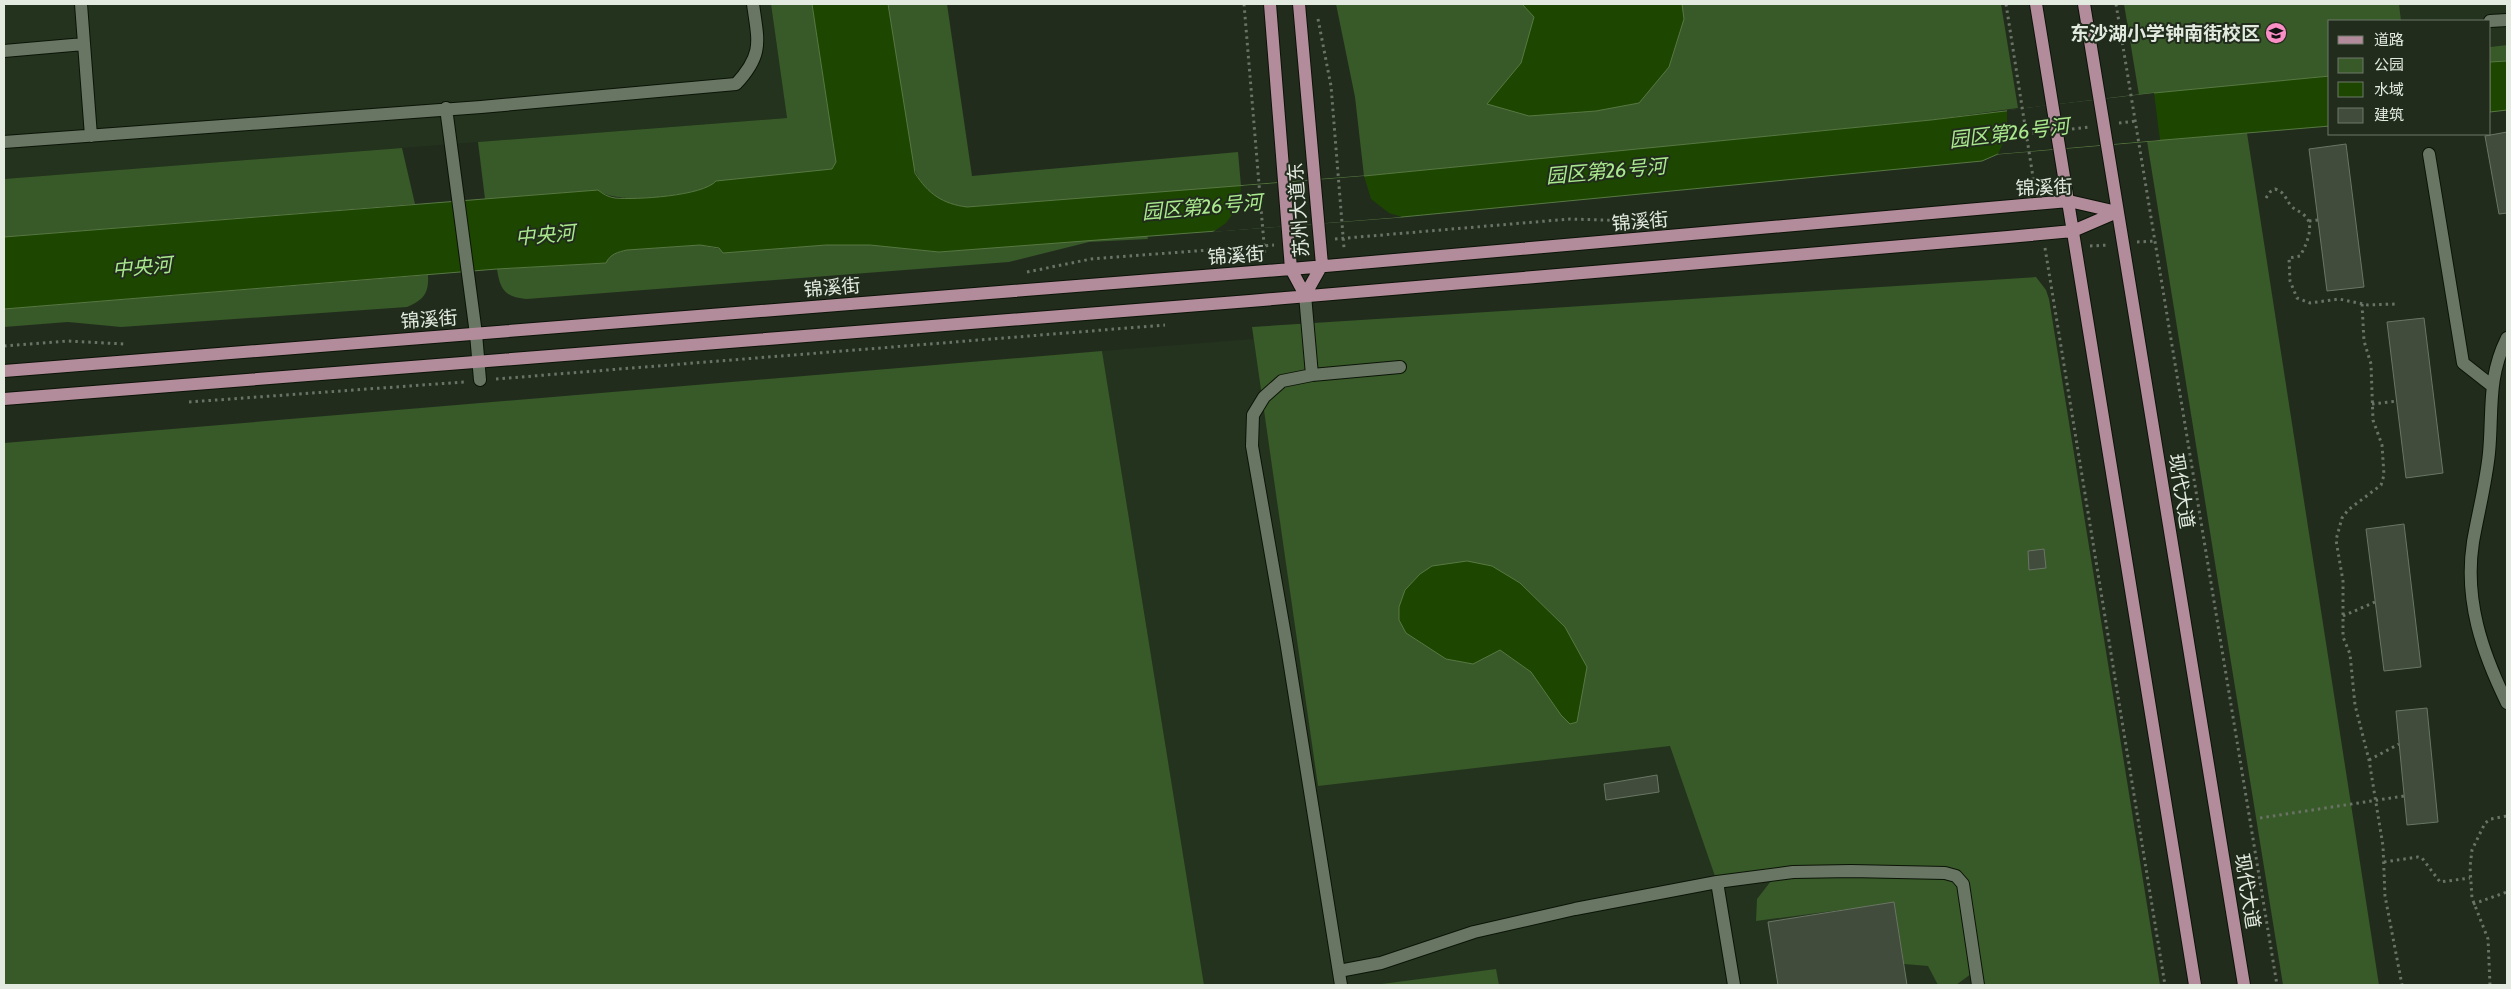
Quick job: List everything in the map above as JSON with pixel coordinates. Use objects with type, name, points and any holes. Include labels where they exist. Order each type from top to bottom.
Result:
[{"type":"main road","name":"苏州大道东","points":[[1270,4],[1291,269],[1305,295]]},
{"type":"main road","name":"苏州大道东","points":[[1299,4],[1322,265],[1305,295]]},
{"type":"main road","points":[[2036,4],[2195,985]]},
{"type":"main road","name":"现代大道","points":[[2084,4],[2244,985]]},
{"type":"main road","name":"锦溪街","points":[[4,371],[1649,240],[2069,201],[2117,212]]},
{"type":"main road","points":[[4,398],[1305,295],[2042,234],[2073,231],[2117,212]]},
{"type":"street","points":[[81,4],[91,136]]},
{"type":"street","points":[[4,142],[446,108],[481,107],[736,84],[750,69],[758,48],[753,4]]},
{"type":"street","points":[[2491,21],[2507,20]]},
{"type":"street","points":[[4,50],[84,44]]},
{"type":"street","points":[[446,108],[476,334],[480,380]]},
{"type":"street","points":[[2428,154],[2462,363],[2491,385]]},
{"type":"street","points":[[1305,295],[1312,375]]},
{"type":"street","points":[[2507,338],[2498,357],[2491,385],[2489,454],[2473,545],[2472,595],[2482,648],[2507,703]]},
{"type":"street","points":[[1341,985],[1286,641],[1252,446],[1253,416],[1264,397],[1282,381],[1312,375],[1400,367]]},
{"type":"street","points":[[1339,971],[1381,962],[1474,932],[1575,909],[1717,882],[1793,872],[1946,873],[1956,876],[1963,884],[1978,985]]},
{"type":"street","points":[[1717,882],[1734,985]]},
{"type":"path","points":[[1244,4],[1263,228]]},
{"type":"path","points":[[2006,4],[2037,204]]},
{"type":"path","points":[[2116,4],[2277,985]]},
{"type":"path","points":[[1316,13],[1331,86],[1342,222]]},
{"type":"path","points":[[2026,134],[2136,121]]},
{"type":"path","points":[[2266,198],[2275,189],[2281,191],[2292,207],[2309,221],[2309,234],[2300,256],[2289,258],[2290,281],[2293,292],[2304,302],[2339,299],[2362,304],[2396,304]]},
{"type":"path","points":[[2027,191],[2035,190]]},
{"type":"path","points":[[1320,240],[1570,219],[1644,222]]},
{"type":"path","points":[[2309,221],[2318,220]]},
{"type":"path","points":[[2042,234],[2164,985]]},
{"type":"path","points":[[1021,274],[1090,259],[1290,243]]},
{"type":"path","points":[[2362,304],[2364,341],[2371,364],[2373,420],[2384,451],[2384,475],[2380,485],[2348,510],[2338,528],[2336,540],[2344,589],[2343,637],[2352,663],[2355,705],[2369,760],[2384,862],[2385,896],[2402,985]]},
{"type":"path","points":[[4,346],[67,341],[134,344]]},
{"type":"path","points":[[2372,404],[2397,401]]},
{"type":"path","points":[[2343,616],[2375,602]]},
{"type":"path","points":[[2369,760],[2400,744]]},
{"type":"path","points":[[2260,818],[2404,796]]},
{"type":"path","points":[[2490,985],[2488,939],[2474,904],[2470,878],[2472,850],[2478,834],[2487,821],[2507,816]]},
{"type":"path","points":[[2384,862],[2418,857],[2422,858],[2440,882],[2470,878]]},
{"type":"path","points":[[2474,904],[2507,892]]},
{"type":"shaded area","points":[[4,4],[771,4],[787,118],[4,179]]},
{"type":"shaded area","points":[[2219,4],[2507,4],[2507,45],[2491,47],[2491,20],[2328,21]]},
{"type":"shaded area","points":[[1960,283],[2075,985],[1204,985],[1102,351]]},
{"type":"green space","points":[[771,4],[812,4],[836,162],[832,169],[712,186],[687,193],[654,197],[620,197],[607,195],[598,190],[485,199],[478,142],[787,118]]},
{"type":"green space","points":[[888,4],[947,4],[972,176],[1238,152],[1241,186],[967,207],[940,199],[926,188],[916,173],[913,164]]},
{"type":"green space","points":[[1336,4],[2001,4],[2018,108],[1931,120],[1364,176],[1355,97]]},
{"type":"green space","points":[[2124,4],[2399,4],[2401,20],[2328,20],[2328,76],[2139,95]]},
{"type":"green space","points":[[2507,45],[2507,61],[2491,62],[2491,47]]},
{"type":"green space","points":[[2247,133],[2379,985],[2283,985],[2147,141]]},
{"type":"green space","points":[[402,148],[415,204],[4,237],[4,179]]},
{"type":"green space","points":[[1147,235],[1148,239],[1089,242],[1009,262],[527,299],[513,296],[505,291],[500,282],[497,269],[606,263],[612,255],[627,250],[700,245],[720,249],[723,253],[826,245],[870,245],[939,252]]},
{"type":"green space","points":[[428,275],[428,287],[424,295],[418,302],[407,307],[121,327],[68,322],[4,327],[4,309]]},
{"type":"green space","points":[[2036,277],[2046,290],[2049,299],[2160,985],[1973,985],[1971,974],[1956,985],[1938,985],[1928,966],[1904,964],[1894,903],[1756,921],[1757,899],[1771,881],[1717,882],[1670,746],[1318,786],[1252,327]]},
{"type":"green space","points":[[1102,351],[1204,985],[4,985],[4,443]]},
{"type":"green space","points":[[1496,969],[1499,985],[1374,985]]},
{"type":"water","points":[[812,4],[888,4],[915,173],[925,187],[937,197],[958,206],[967,207],[1364,176],[1931,120],[2154,93],[2328,76],[2328,126],[1998,154],[1982,161],[1402,217],[939,252],[870,245],[826,245],[723,253],[719,248],[700,245],[627,250],[612,255],[606,263],[497,269],[4,309],[4,237],[598,190],[615,198],[668,196],[698,190],[716,181],[832,169],[836,162]]},
{"type":"water","points":[[1522,4],[1682,4],[1684,19],[1669,67],[1639,103],[1596,111],[1529,116],[1487,104],[1521,63],[1534,17]]},
{"type":"water","points":[[2507,61],[2507,110],[2491,112],[2491,62]]},
{"type":"water","points":[[1467,561],[1492,566],[1520,583],[1565,627],[1587,667],[1577,722],[1570,724],[1561,715],[1531,672],[1500,650],[1473,664],[1446,659],[1406,633],[1399,620],[1399,607],[1405,590],[1420,574],[1432,566]]},
{"type":"pier","points":[[2154,93],[2160,140],[1998,154],[2007,135],[2007,110]]},
{"type":"pier","points":[[1364,176],[1371,199],[1389,213],[1402,217],[1213,232],[1226,223],[1234,212],[1240,200],[1241,186]]},
{"type":"building","points":[[2507,132],[2507,213],[2499,214],[2485,136]]},
{"type":"building","points":[[2346,144],[2364,287],[2327,291],[2309,149]]},
{"type":"building","points":[[2424,318],[2443,473],[2406,478],[2387,322]]},
{"type":"building","points":[[2404,524],[2421,667],[2384,671],[2366,529]]},
{"type":"building","points":[[2044,549],[2046,568],[2029,570],[2028,551]]},
{"type":"building","points":[[2427,708],[2438,822],[2407,825],[2396,711]]},
{"type":"building","points":[[1657,775],[1659,792],[1606,800],[1604,784]]},
{"type":"building","points":[[1894,902],[1907,985],[1778,985],[1768,922]]},
{"type":"place","name":"东沙湖小学钟南街校区","points":[[2276,33]]},
{"type":"water label","name":"园区第26号河","points":[[2009,133]]},
{"type":"water label","name":"园区第26号河","points":[[1606,171]]},
{"type":"water label","name":"园区第26号河","points":[[1202,207]]},
{"type":"water label","name":"中央河","points":[[545,235]]},
{"type":"water label","name":"中央河","points":[[142,267]]}]
